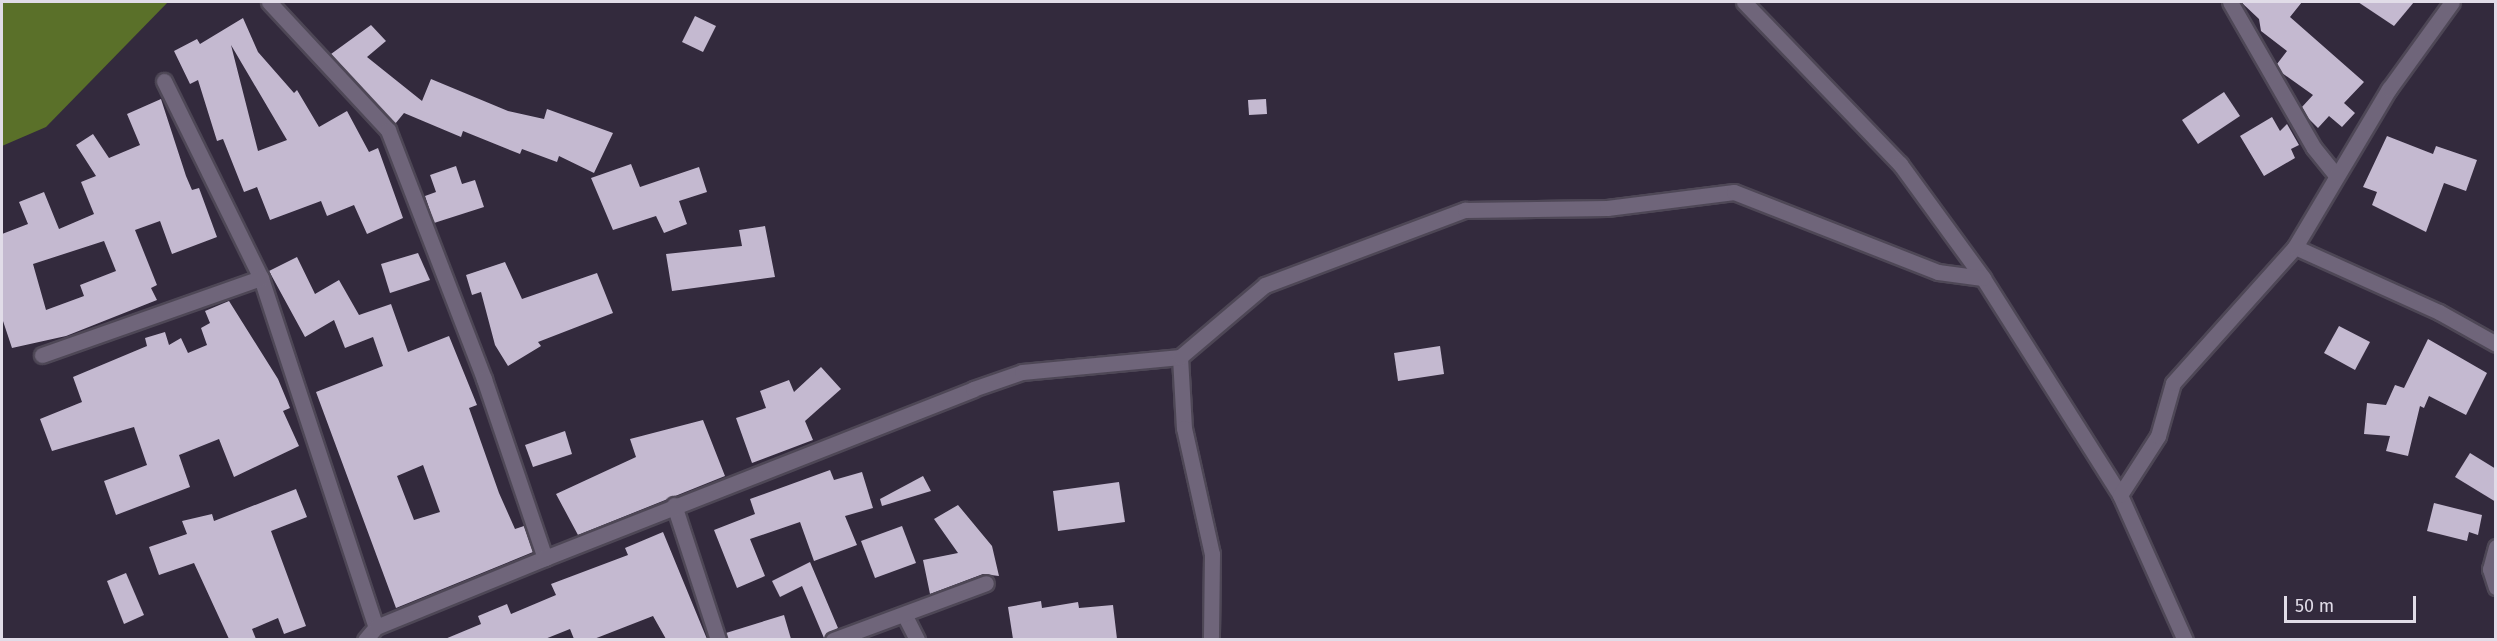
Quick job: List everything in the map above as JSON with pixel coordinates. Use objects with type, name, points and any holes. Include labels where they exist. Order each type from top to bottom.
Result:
[{"type":"street","points":[[269,2],[388,130],[484,379],[545,558]]},
{"type":"street","points":[[1744,2],[1900,164],[1983,278],[2120,495],[2185,639]]},
{"type":"street","points":[[2230,2],[2314,148],[2336,175]]},
{"type":"street","points":[[2120,495],[2158,436],[2173,383],[2295,247],[2389,89],[2452,2]]},
{"type":"street","points":[[164,81],[261,278],[376,627]]},
{"type":"street","points":[[365,639],[376,627],[674,505],[1022,372],[1180,357],[1265,285],[1465,210],[1607,208],[1734,192],[1938,272],[1983,278]]},
{"type":"street","points":[[2295,247],[2439,312],[2496,344]]},
{"type":"street","points":[[42,355],[261,278]]},
{"type":"street","points":[[1180,357],[1184,428],[1212,554],[1211,639]]},
{"type":"street","points":[[674,505],[718,639]]},
{"type":"street","points":[[2496,547],[2490,569],[2496,587]]},
{"type":"street","points":[[833,639],[905,616],[987,583]]},
{"type":"street","points":[[905,616],[916,639]]},
{"type":"green space","points":[[2,2],[168,2],[46,127],[2,146]]},
{"type":"building","points":[[2241,2],[2302,2],[2290,17],[2364,82],[2344,103],[2355,113],[2342,127],[2329,116],[2318,128],[2308,118],[2302,107],[2313,95],[2282,73],[2277,64],[2287,51],[2261,31],[2259,19]]},
{"type":"building","points":[[2358,2],[2414,2],[2394,26]]},
{"type":"building","points":[[695,16],[716,26],[703,52],[682,42]]},
{"type":"building","points":[[243,18],[258,52],[294,93],[297,90],[319,127],[347,111],[369,152],[378,148],[403,218],[367,234],[354,205],[327,216],[321,201],[270,220],[257,187],[244,192],[223,139],[217,141],[198,80],[190,84],[174,51],[197,39],[200,44]],"holes":[[[231,45],[287,140],[258,151]]]},
{"type":"building","points":[[371,25],[386,41],[367,57],[422,101],[431,79],[508,111],[544,119],[547,109],[613,133],[594,173],[559,156],[557,162],[522,149],[520,154],[463,131],[461,137],[404,113],[395,124],[331,54]]},
{"type":"building","points":[[2224,92],[2240,116],[2198,144],[2182,120]]},
{"type":"building","points":[[161,99],[186,176],[192,190],[199,188],[217,237],[172,254],[160,221],[135,230],[157,285],[151,288],[157,300],[66,336],[12,348],[2,318],[2,234],[28,224],[19,202],[44,192],[59,229],[94,214],[81,182],[96,176],[76,145],[93,134],[109,158],[140,145],[127,114]],"holes":[[[104,241],[116,271],[80,285],[84,296],[46,310],[33,264]]]},
{"type":"building","points":[[1266,99],[1267,114],[1249,115],[1248,100]]},
{"type":"building","points":[[2272,117],[2280,131],[2287,124],[2299,145],[2291,149],[2295,158],[2264,176],[2240,136]]},
{"type":"building","points":[[2387,136],[2433,154],[2436,146],[2477,160],[2466,191],[2444,183],[2426,232],[2372,205],[2377,192],[2363,187]]},
{"type":"building","points":[[631,164],[640,187],[699,167],[707,192],[679,201],[687,224],[664,233],[656,216],[613,230],[591,178]]},
{"type":"building","points":[[456,166],[462,184],[475,180],[484,207],[434,223],[425,196],[436,192],[430,175]]},
{"type":"building","points":[[765,226],[775,277],[672,291],[666,254],[742,246],[739,230]]},
{"type":"building","points":[[418,253],[430,280],[390,293],[381,264]]},
{"type":"building","points":[[297,257],[315,294],[339,280],[359,315],[391,304],[408,352],[449,336],[477,405],[469,408],[499,493],[515,529],[524,526],[533,552],[396,608],[316,392],[383,366],[373,337],[345,348],[334,320],[305,337],[269,271]],"holes":[[[423,465],[440,512],[414,520],[397,476]]]},
{"type":"building","points":[[505,262],[522,299],[597,273],[613,313],[538,342],[541,346],[508,366],[495,345],[481,292],[472,295],[466,275]]},
{"type":"building","points":[[229,301],[278,379],[290,408],[283,411],[299,446],[234,477],[219,439],[179,455],[190,487],[116,515],[104,481],[147,465],[134,427],[52,451],[40,419],[82,402],[73,377],[147,346],[145,338],[165,332],[169,345],[181,338],[188,353],[207,345],[201,328],[210,323],[205,311]]},
{"type":"building","points":[[2339,326],[2370,342],[2355,370],[2324,353]]},
{"type":"building","points":[[2428,339],[2487,373],[2466,415],[2429,396],[2424,408],[2420,406],[2408,456],[2386,451],[2390,436],[2364,434],[2367,403],[2386,405],[2395,385],[2404,388]]},
{"type":"building","points":[[1440,346],[1444,374],[1398,381],[1394,353]]},
{"type":"building","points":[[821,367],[841,389],[805,421],[813,440],[752,463],[736,418],[766,408],[760,391],[789,380],[794,392]]},
{"type":"building","points":[[703,420],[725,476],[578,535],[556,494],[636,457],[630,439]]},
{"type":"building","points":[[565,431],[572,454],[533,467],[525,445]]},
{"type":"building","points":[[2470,453],[2496,469],[2496,502],[2455,477]]},
{"type":"building","points":[[830,470],[834,480],[862,472],[873,508],[845,516],[857,545],[814,561],[800,522],[750,539],[765,576],[737,588],[714,530],[755,514],[750,499]]},
{"type":"building","points":[[923,476],[931,491],[882,506],[880,499]]},
{"type":"building","points":[[1119,482],[1125,522],[1058,531],[1053,491]]},
{"type":"building","points":[[296,489],[307,517],[271,531],[306,626],[284,634],[278,618],[252,629],[256,639],[229,639],[194,563],[159,575],[149,547],[187,534],[182,521],[212,514],[214,521]]},
{"type":"building","points":[[2434,503],[2482,515],[2478,535],[2469,532],[2467,541],[2427,531]]},
{"type":"building","points":[[958,505],[992,546],[999,576],[983,574],[930,594],[923,560],[958,553],[934,519]]},
{"type":"building","points":[[902,526],[916,563],[875,578],[861,541]]},
{"type":"building","points":[[663,532],[707,639],[666,639],[653,616],[594,639],[574,639],[570,629],[545,639],[445,639],[481,624],[478,616],[507,604],[511,614],[556,595],[551,584],[628,555],[625,548]]},
{"type":"building","points":[[810,562],[838,628],[824,638],[802,586],[780,597],[772,581]]},
{"type":"building","points":[[126,573],[144,615],[124,624],[107,581]]},
{"type":"building","points":[[1041,601],[1042,608],[1078,602],[1079,608],[1113,605],[1117,639],[1013,639],[1008,607]]},
{"type":"building","points":[[784,615],[791,639],[727,639],[726,633]]}]
